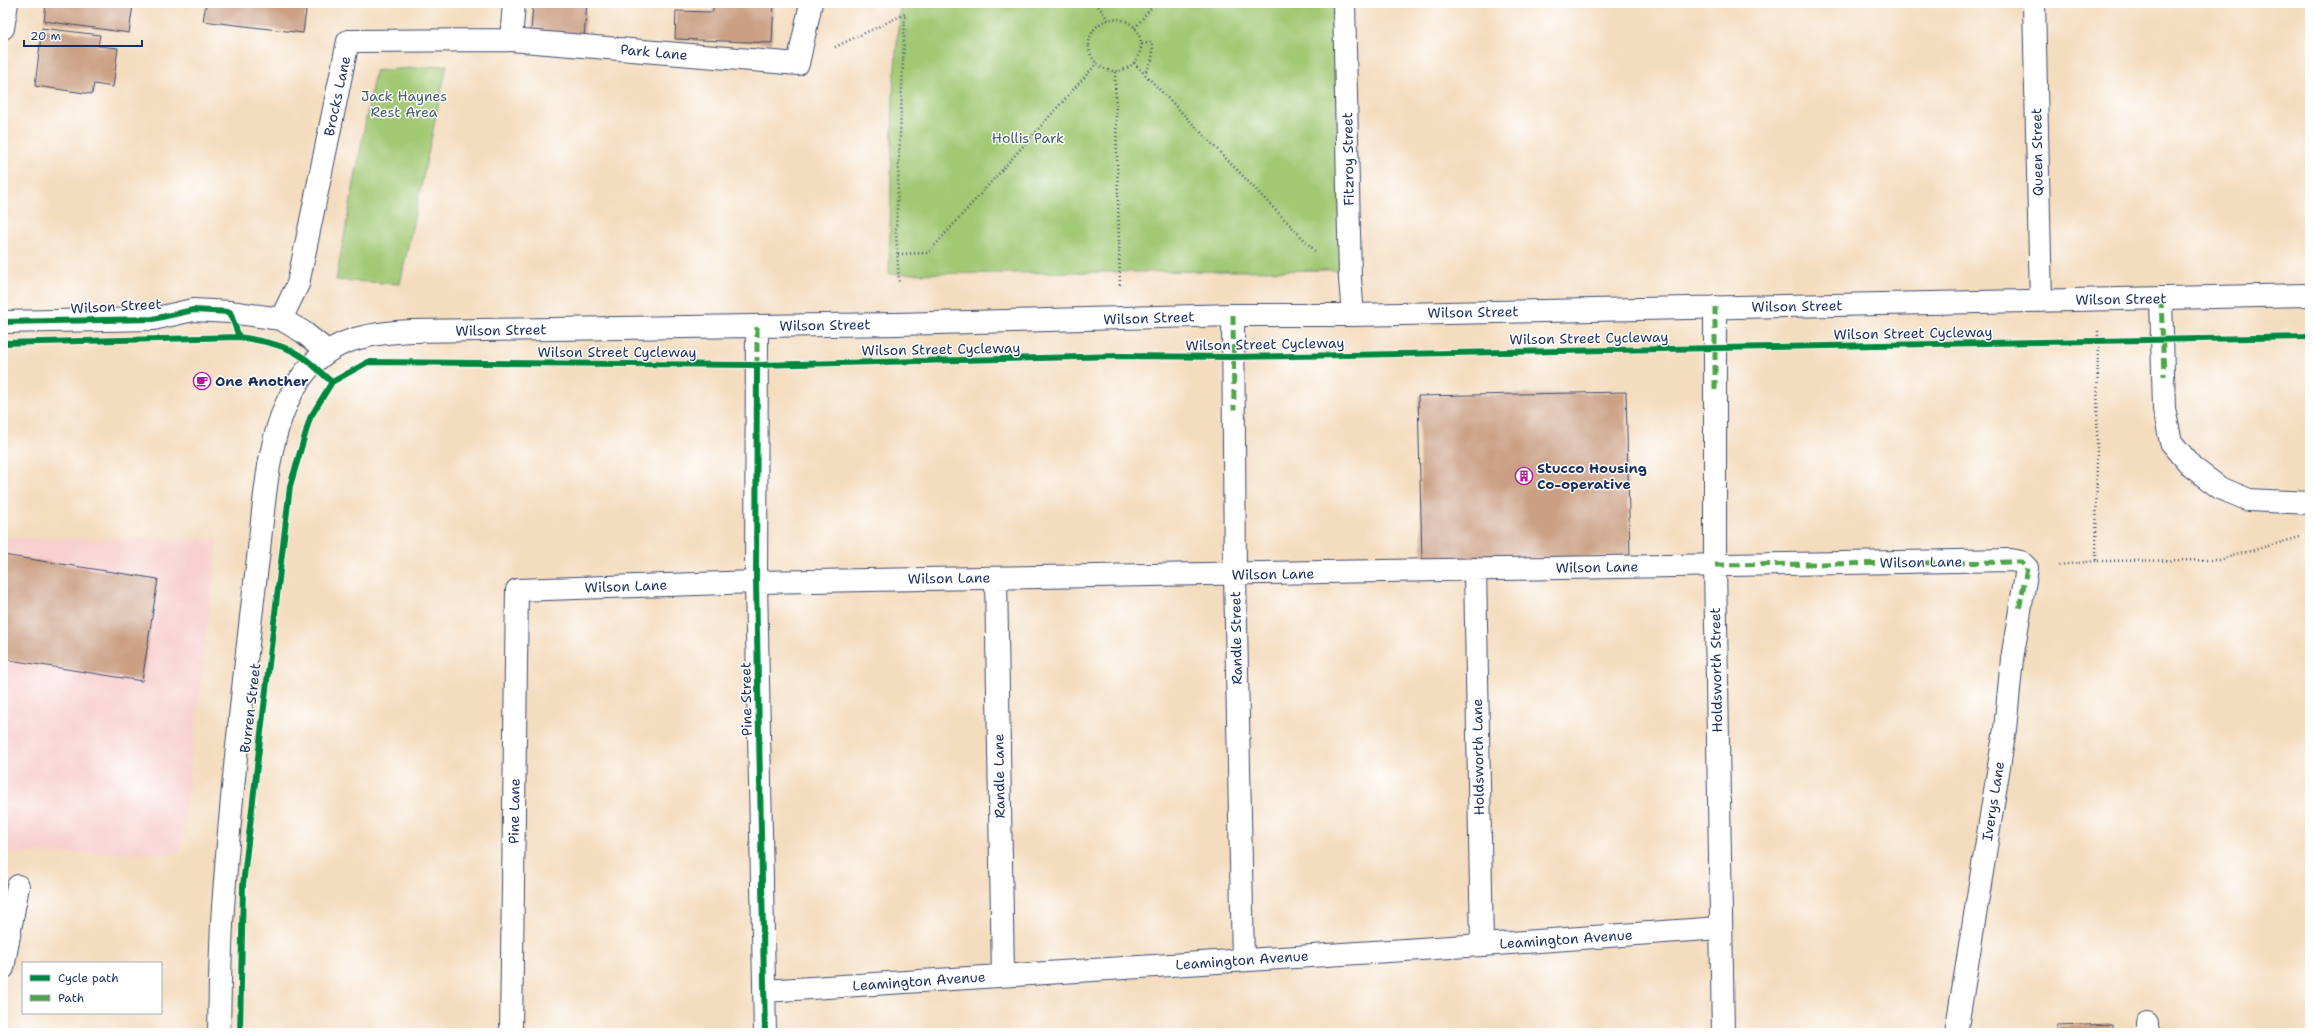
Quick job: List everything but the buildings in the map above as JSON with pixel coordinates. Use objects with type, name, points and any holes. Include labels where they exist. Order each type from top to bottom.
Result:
[{"type":"street","points":[[3,28],[7,3]]},
{"type":"street","points":[[510,40],[514,3]]},
{"type":"street","points":[[798,64],[811,3]]},
{"type":"street","name":"Fitzroy Street","points":[[1344,3],[1350,279],[1353,315]]},
{"type":"street","name":"Queen Street","points":[[2034,3],[2041,301]]},
{"type":"street","name":"Park Lane","points":[[510,40],[798,64]]},
{"type":"street","name":"Brocks Lane","points":[[281,319],[298,284],[348,41],[510,40]]},
{"type":"street","name":"Wilson Street","points":[[3,322],[153,319],[193,310],[230,312],[281,319],[303,332],[326,351],[342,342],[406,331],[1111,320],[1233,315],[1353,315],[2310,295]]},
{"type":"street","points":[[2161,298],[2164,409],[2171,442],[2192,467],[2220,488],[2249,500],[2310,503]]},
{"type":"street","name":"Holdsworth Street","points":[[1715,307],[1715,565],[1720,928],[1723,1033]]},
{"type":"street","name":"Randle Street","points":[[1233,315],[1235,575],[1243,960]]},
{"type":"street","name":"Pine Street","points":[[757,326],[756,582],[765,1033]]},
{"type":"street","name":"Burren Street","points":[[219,1033],[223,896],[251,614],[274,444],[287,402],[301,377],[326,351]]},
{"type":"street","name":"Wilson Lane","points":[[517,590],[756,582],[1235,575],[1475,569],[2011,560],[2021,562],[2027,568]]},
{"type":"street","name":"Iverys Lane","points":[[1956,1033],[2005,729],[2019,610],[2027,568]]},
{"type":"street","name":"Holdsworth Lane","points":[[1475,569],[1482,946]]},
{"type":"street","name":"Randle Lane","points":[[996,578],[1003,975]]},
{"type":"street","name":"Pine Lane","points":[[511,1033],[517,590]]},
{"type":"street","points":[[3,968],[18,886]]},
{"type":"street","name":"Leamington Avenue","points":[[764,991],[1482,946],[1720,928]]},
{"type":"path","points":[[1096,3],[1108,20]]},
{"type":"path","points":[[1135,28],[1155,3]]},
{"type":"path","points":[[798,64],[905,14],[896,232],[899,283]]},
{"type":"path","points":[[1108,20],[1122,20],[1135,28],[1142,44],[1141,51],[1134,64],[1128,68],[1115,72],[1102,68],[1092,57],[1089,42],[1095,28],[1108,20]]},
{"type":"path","points":[[1142,44],[1152,42],[1153,48],[1152,62],[1144,74]]},
{"type":"path","points":[[898,254],[928,253],[1097,63]]},
{"type":"path","points":[[1134,64],[1319,255]]},
{"type":"path","points":[[1115,72],[1120,270]]},
{"type":"path","points":[[2096,561],[2098,300]]},
{"type":"path","points":[[2090,341],[2105,341]]},
{"type":"path","points":[[2027,568],[2096,561],[2218,560],[2303,536]]},
{"type":"shaded area","points":[[3,538],[218,540],[180,853],[3,853]]},
{"type":"green space","name":"Hollis Park","points":[[900,3],[1335,3],[1341,270],[889,274],[893,93]]},
{"type":"green space","name":"Jack Haynes Rest Area","points":[[447,65],[400,284],[336,280],[375,71]]},
{"type":"marked path","points":[[2161,298],[2164,376]]},
{"type":"marked path","points":[[1715,307],[1715,390]]},
{"type":"marked path","points":[[1233,315],[1234,410]]},
{"type":"marked path","points":[[757,327],[757,367]]},
{"type":"marked path","points":[[1715,565],[2021,562],[2027,568],[2019,610]]},
{"type":"cycle path","points":[[3,322],[153,319],[193,310],[230,312],[239,337]]},
{"type":"cycle path","name":"Wilson Street Cycleway","points":[[3,343],[239,337],[289,349],[308,361],[332,382],[368,362],[757,365],[1119,356],[1233,357],[2310,337]]},
{"type":"cycle path","points":[[757,365],[756,582],[765,1033]]},
{"type":"cycle path","points":[[240,1033],[243,885],[290,486],[310,418],[332,382]]},
{"type":"place","name":"One Another","points":[[202,381]]},
{"type":"place","name":"Stucco Housing Co-operative","points":[[1524,476]]}]
